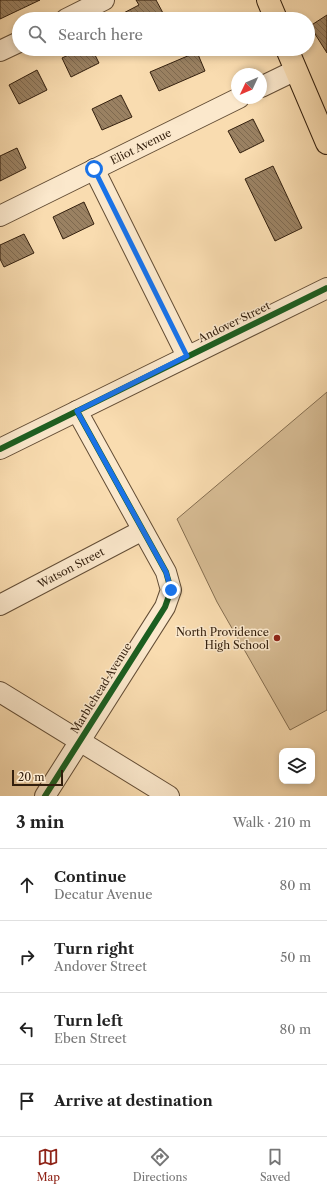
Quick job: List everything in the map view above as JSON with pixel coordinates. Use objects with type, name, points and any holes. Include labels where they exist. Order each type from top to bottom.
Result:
[{"type":"main road","points":[[268,0],[273,12]]},
{"type":"main road","points":[[290,56],[296,70],[322,114],[327,143]]},
{"type":"street","points":[[80,12],[104,0]]},
{"type":"street","points":[[0,51],[12,45]]},
{"type":"street","points":[[267,84],[296,70]]},
{"type":"street","name":"Eliot Avenue","points":[[0,216],[231,102]]},
{"type":"street","points":[[94,169],[187,356]]},
{"type":"street","name":"Andover Street","points":[[0,449],[327,288]]},
{"type":"street","points":[[77,411],[142,531]]},
{"type":"street","name":"Marblehead Avenue","points":[[45,796],[165,607],[171,590],[166,572],[142,531]]},
{"type":"street","name":"Watson Street","points":[[0,605],[142,531]]},
{"type":"street","points":[[0,692],[169,796]]},
{"type":"shaded area","name":"North Providence High School","points":[[327,392],[327,710],[290,730],[217,602],[177,519]]},
{"type":"building","points":[[0,0],[40,0],[12,12],[0,19]]},
{"type":"building","points":[[136,0],[156,0],[162,12],[126,12],[139,5]]},
{"type":"building","points":[[327,15],[327,53],[315,34],[315,23]]},
{"type":"building","points":[[66,56],[96,56],[99,63],[71,77],[62,58]]},
{"type":"building","points":[[188,56],[199,56],[205,71],[159,91],[150,72]]},
{"type":"building","points":[[37,70],[47,90],[19,104],[9,85]]},
{"type":"building","points":[[121,95],[132,117],[102,130],[92,109]]},
{"type":"building","points":[[253,119],[264,141],[240,153],[228,131]]},
{"type":"building","points":[[17,148],[26,168],[0,181],[0,156]]},
{"type":"building","points":[[273,166],[302,228],[275,241],[245,179]]},
{"type":"building","points":[[84,202],[94,224],[63,239],[53,217]]},
{"type":"building","points":[[24,234],[34,253],[4,267],[0,259],[0,245]]},
{"type":"cycle path","points":[[0,449],[327,288]]},
{"type":"cycle path","points":[[45,796],[165,607],[171,590],[166,572],[77,411]]},
{"type":"place","name":"North Providence High School","points":[[277,638]]},
{"type":"route","points":[[94,169],[187,356],[77,411],[166,572],[171,590]]}]
